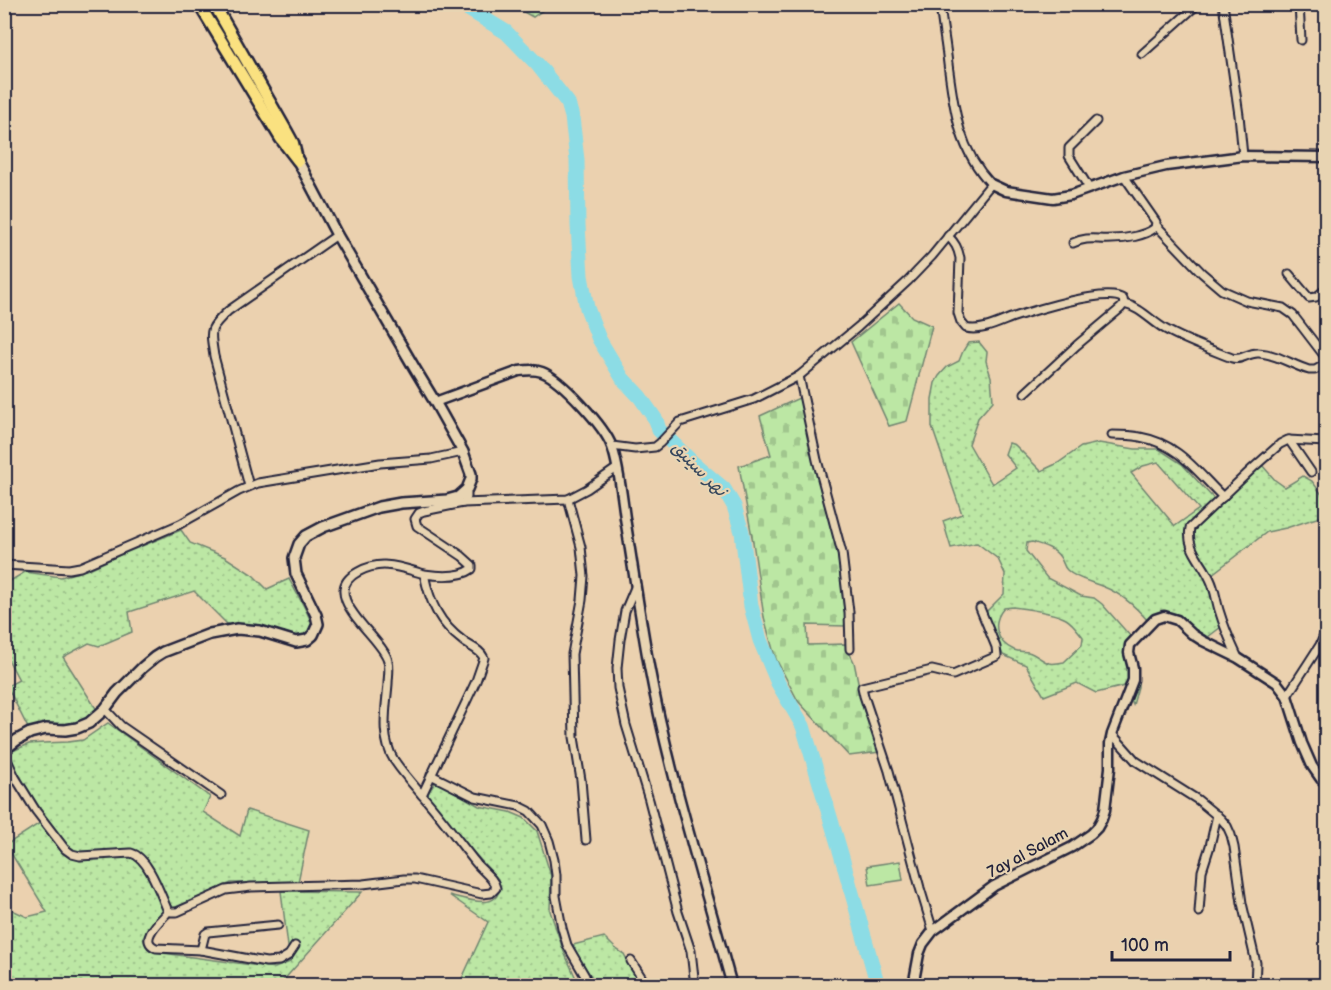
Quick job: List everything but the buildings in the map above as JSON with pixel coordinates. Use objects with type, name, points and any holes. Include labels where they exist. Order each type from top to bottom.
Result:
[{"type":"main road","points":[[4,751],[30,733],[46,729],[77,728],[89,723],[155,657],[210,634],[237,629],[260,631],[296,642],[307,640],[313,635],[318,624],[296,574],[294,558],[306,536],[323,527],[379,507],[401,502],[447,500],[458,497],[468,489],[471,479],[463,452],[337,235],[298,161],[281,139],[199,4]]},
{"type":"main road","points":[[214,4],[293,143],[298,161]]},
{"type":"street","points":[[940,4],[957,123],[968,153],[984,177],[991,184],[1006,191],[1053,198],[1071,195],[1124,176],[1166,166],[1243,156],[1326,158]]},
{"type":"street","points":[[1142,54],[1198,4]]},
{"type":"street","points":[[1223,4],[1243,156]]},
{"type":"street","points":[[1299,4],[1301,40]]},
{"type":"street","points":[[1089,188],[1068,151],[1096,121]]},
{"type":"street","points":[[1124,176],[1156,225],[1202,273],[1222,290],[1247,301],[1283,308],[1293,315],[1326,358]]},
{"type":"street","points":[[612,446],[635,449],[655,447],[680,422],[754,399],[799,376],[858,327],[908,281],[932,256],[991,184]]},
{"type":"street","points":[[1073,243],[1082,239],[1129,237],[1150,231],[1156,225]]},
{"type":"street","points":[[249,486],[214,356],[210,334],[213,325],[228,311],[337,235]]},
{"type":"street","points":[[948,236],[956,244],[960,258],[958,314],[966,328],[977,329],[1022,314],[1092,297],[1116,295],[1123,299],[1124,304]]},
{"type":"street","points":[[1288,274],[1309,298],[1316,297],[1326,289]]},
{"type":"street","points":[[1124,304],[1136,308],[1164,328],[1188,341],[1232,358],[1239,359],[1252,353],[1269,354],[1309,370],[1315,370],[1326,364]]},
{"type":"street","points":[[1025,393],[1124,304]]},
{"type":"street","points":[[435,402],[519,371],[536,370],[555,379],[600,426],[612,446],[649,666],[663,731],[732,986]]},
{"type":"street","points":[[799,376],[817,460],[842,553],[849,612],[850,649]]},
{"type":"street","points":[[1112,435],[1139,436],[1160,442],[1182,455],[1223,497]]},
{"type":"street","points":[[1289,440],[1311,472]]},
{"type":"street","points":[[1238,658],[1224,625],[1211,579],[1193,551],[1188,536],[1190,528],[1284,441],[1326,442]]},
{"type":"street","points":[[4,565],[69,569],[80,567],[180,524],[258,483],[380,463],[431,459],[463,452]]},
{"type":"street","points":[[169,911],[177,912],[226,890],[251,886],[363,884],[415,879],[472,893],[491,893],[496,888],[493,881],[478,866],[394,759],[386,742],[385,730],[388,658],[352,613],[347,602],[345,586],[350,578],[374,565],[392,565],[424,574],[451,575],[468,572],[473,568],[462,556],[420,528],[416,522],[416,516],[424,511],[463,503],[568,499],[617,468]]},
{"type":"street","points":[[463,503],[466,500],[468,489]]},
{"type":"street","points":[[568,499],[581,547],[584,576],[572,654],[574,737],[581,780],[586,840]]},
{"type":"street","points":[[422,795],[477,681],[484,658],[444,623],[428,593],[424,574]]},
{"type":"street","points":[[636,585],[625,611],[617,668],[618,688],[626,725],[691,951],[696,986]]},
{"type":"street","points":[[933,931],[890,771],[862,687],[932,670],[953,675],[997,656],[996,647],[980,608]]},
{"type":"street","name":"7ay al Salam","points":[[913,986],[919,954],[933,931],[994,886],[1072,847],[1098,828],[1105,810],[1112,734],[1133,680],[1130,645],[1155,619],[1164,616],[1178,620],[1196,637],[1238,658],[1277,682],[1287,696],[1302,743],[1316,772],[1326,783]]},
{"type":"street","points":[[1287,696],[1320,645],[1326,631]]},
{"type":"street","points":[[105,709],[121,726],[221,795]]},
{"type":"street","points":[[1112,734],[1136,761],[1186,792],[1217,815],[1227,826],[1233,841],[1242,903],[1256,963],[1255,986]]},
{"type":"street","points":[[4,751],[15,777],[36,811],[65,849],[80,856],[130,853],[136,855],[145,864],[169,911]]},
{"type":"street","points":[[1316,772],[1326,774]]},
{"type":"street","points":[[431,775],[482,799],[519,806],[528,811],[542,825],[554,860],[556,896],[562,928],[567,945],[585,976]]},
{"type":"street","points":[[1199,912],[1202,871],[1217,815]]},
{"type":"street","points":[[169,911],[149,934],[150,946],[201,950],[266,962],[279,961],[290,955],[295,946]]},
{"type":"street","points":[[201,950],[205,934],[208,932],[278,925]]},
{"type":"street","points":[[632,961],[647,986]]},
{"type":"green space","points":[[511,5],[550,5],[533,17]]},
{"type":"green space","points":[[899,303],[912,317],[932,326],[907,421],[889,426],[851,342]]},
{"type":"green space","points":[[979,342],[987,352],[986,361],[991,377],[993,401],[978,418],[969,444],[992,484],[1016,468],[1005,454],[1009,443],[1015,445],[1041,471],[1058,463],[1081,447],[1099,443],[1135,449],[1159,449],[1182,464],[1213,498],[1221,503],[1262,465],[1275,480],[1285,487],[1303,476],[1312,481],[1323,496],[1326,494],[1326,515],[1267,532],[1207,578],[1221,627],[1204,640],[1182,617],[1165,613],[1132,638],[1130,665],[1138,677],[1133,705],[1125,686],[1096,693],[1077,683],[1044,696],[1026,665],[1003,655],[985,613],[1004,594],[1005,574],[998,559],[977,543],[951,548],[943,521],[962,514],[932,427],[932,399],[939,376],[947,367],[959,361],[968,343]],"holes":[[[1158,462],[1199,509],[1175,526],[1131,473],[1143,466]],[[1032,542],[1051,549],[1071,573],[1117,593],[1148,621],[1131,637],[1094,598],[1081,596],[1047,578],[1026,551],[1027,543]],[[1004,608],[1026,609],[1066,619],[1083,637],[1082,645],[1064,662],[1056,663],[1046,662],[1028,652],[1014,650],[1003,642],[997,632],[998,620]]]},
{"type":"green space","points":[[801,397],[824,503],[837,547],[846,626],[807,625],[808,645],[845,644],[854,662],[864,711],[881,748],[880,752],[849,756],[798,701],[775,657],[764,617],[739,466],[771,455],[760,416]]},
{"type":"green space","points":[[181,530],[190,543],[225,557],[253,575],[267,589],[289,579],[306,609],[312,626],[310,632],[304,636],[296,636],[253,627],[229,626],[194,591],[129,612],[132,632],[99,646],[89,643],[63,657],[97,710],[79,723],[28,728],[7,686],[19,680],[9,661],[5,662],[5,584],[25,572],[61,577],[89,569]]},
{"type":"green space","points":[[108,723],[210,797],[203,812],[240,836],[247,810],[309,830],[298,882],[231,883],[176,907],[154,920],[143,938],[150,950],[275,968],[290,962],[281,891],[362,892],[281,983],[281,986],[5,985],[4,906],[27,917],[47,912],[6,845],[44,818],[16,774],[8,753],[29,744],[83,740]]},
{"type":"green space","points":[[436,781],[479,806],[510,812],[524,818],[537,831],[551,876],[550,911],[564,952],[579,985],[459,985],[488,922],[449,895],[474,901],[490,900],[496,897],[499,890],[498,879],[466,844],[427,795]]},
{"type":"green space","points":[[900,861],[903,880],[870,885],[867,866]]},
{"type":"green space","points":[[604,937],[624,954],[640,985],[596,985],[573,945]]},
{"type":"waterway","name":"نهر سينيق","points":[[460,4],[506,32],[538,65],[568,103],[577,160],[581,276],[587,308],[599,339],[623,379],[640,397],[656,420],[659,430],[724,489],[734,506],[742,532],[751,606],[760,640],[778,683],[803,726],[878,986]]}]
